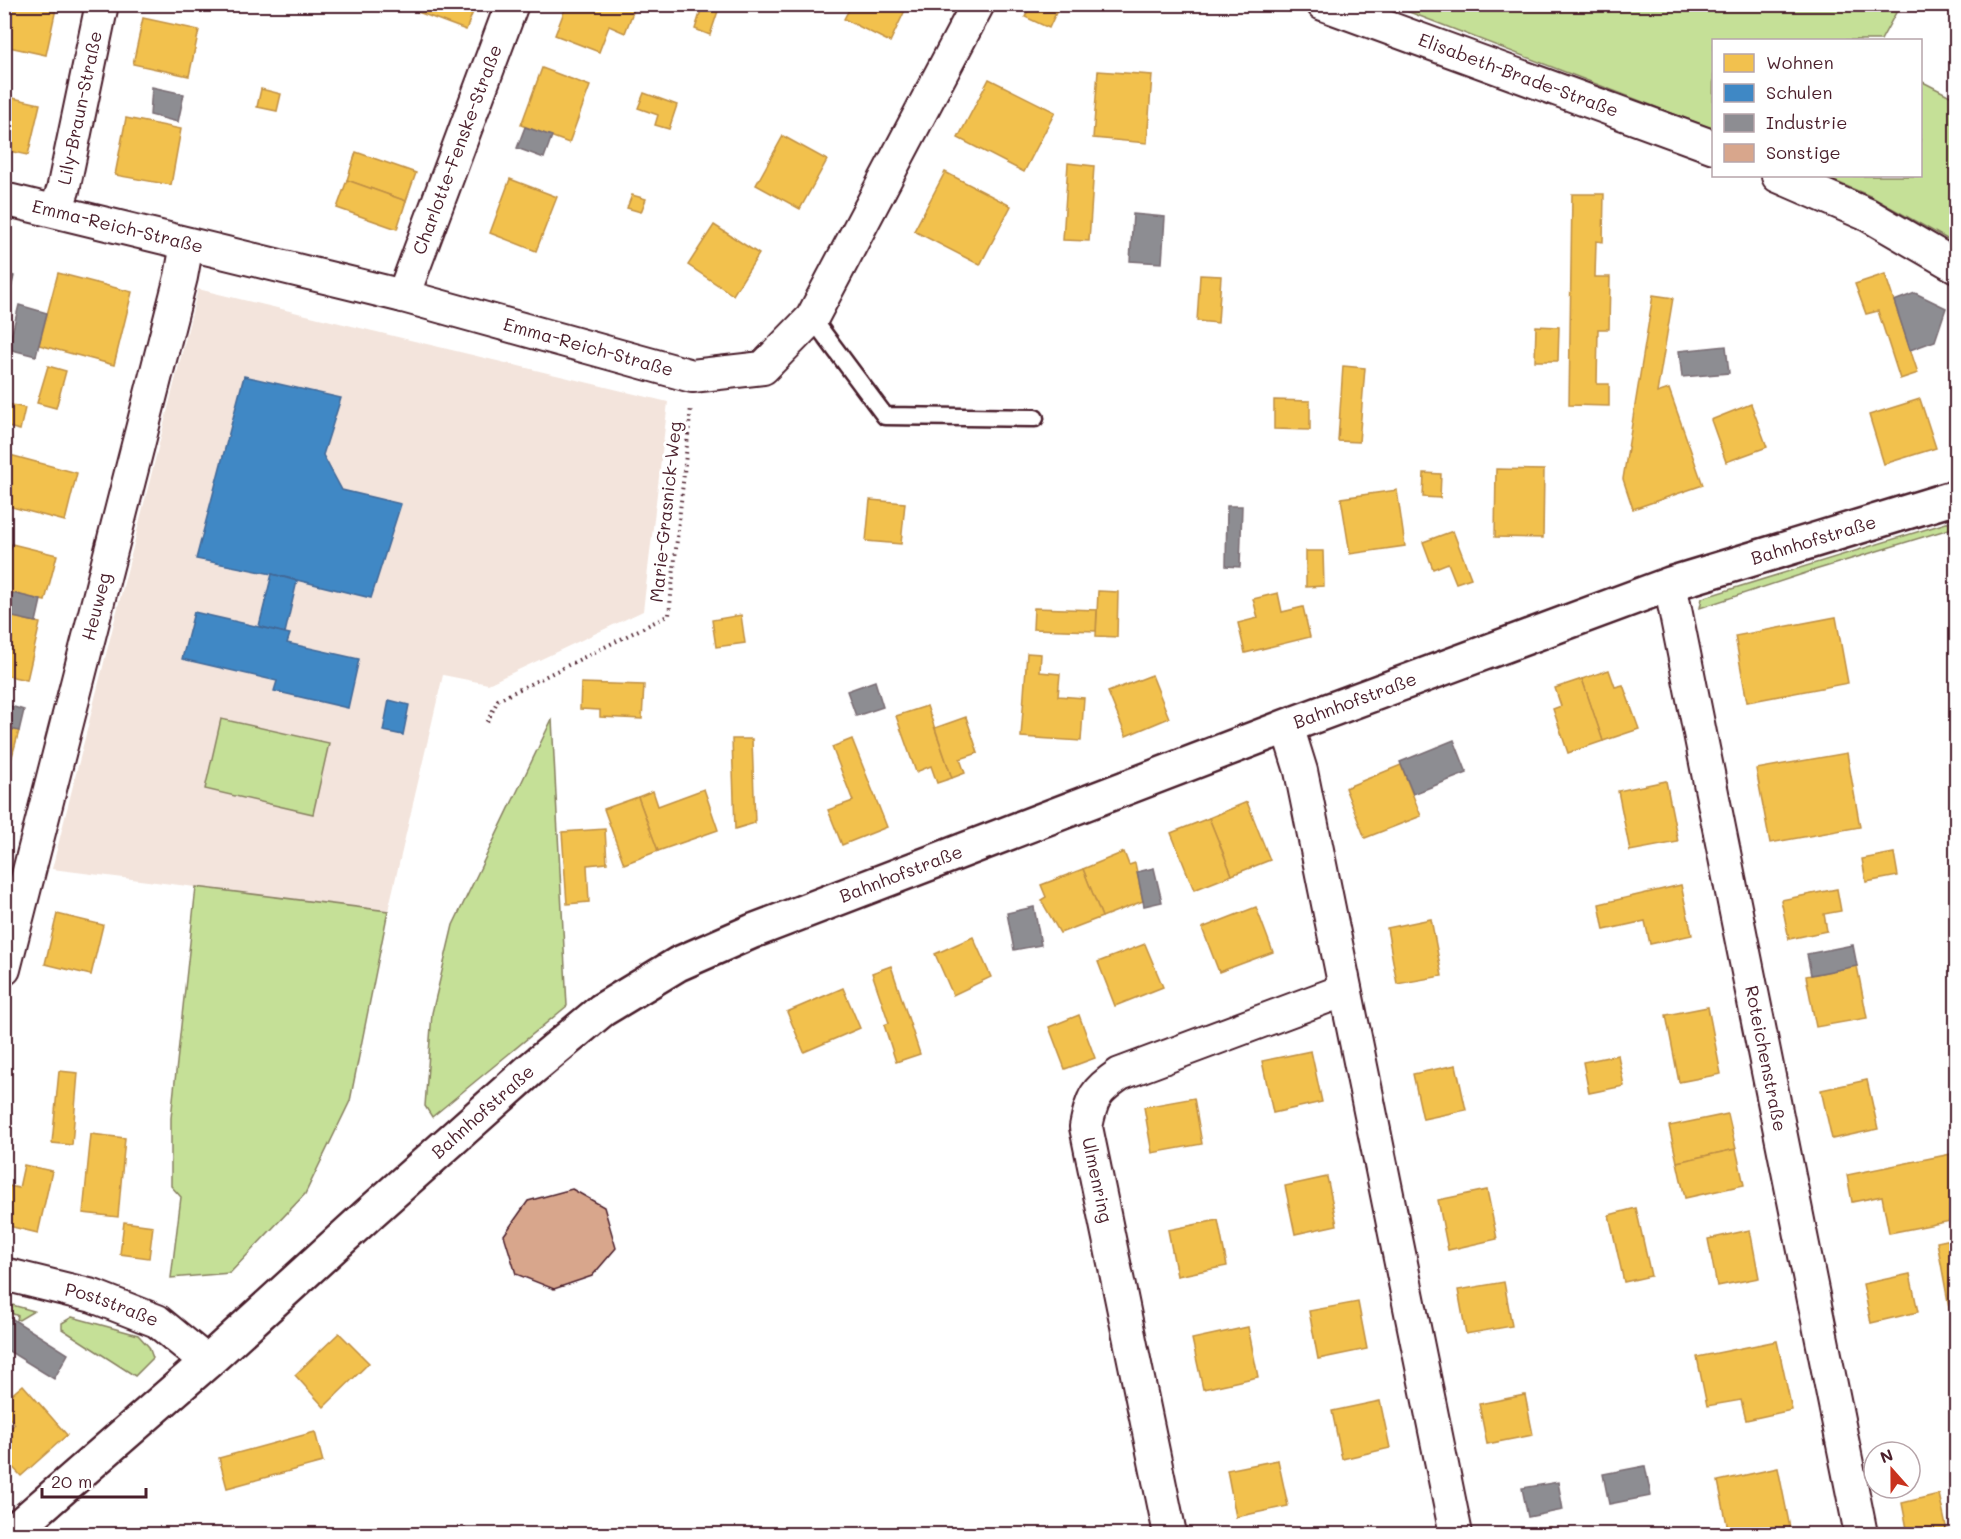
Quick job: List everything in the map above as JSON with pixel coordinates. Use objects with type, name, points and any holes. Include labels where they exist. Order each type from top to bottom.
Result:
[{"type":"street","name":"Lily-Braun-Straße","points":[[56,210],[63,189],[102,4]]},
{"type":"street","name":"Charlotte-Fenske-Straße","points":[[402,296],[512,4]]},
{"type":"street","name":"Emma-Reich-Straße","points":[[4,199],[402,296],[692,376],[763,368],[812,318],[978,4]]},
{"type":"street","name":"Elisabeth-Brade-Straße","points":[[1323,4],[1712,147]]},
{"type":"street","points":[[1780,177],[1868,215],[1956,266]]},
{"type":"street","name":"Heuweg","points":[[4,969],[178,288],[187,244]]},
{"type":"street","name":"Bahnhofstraße","points":[[10,1534],[207,1362],[530,1070],[602,1010],[678,964],[753,931],[1287,726],[1670,584],[1956,497]]},
{"type":"street","name":"Roteichenstraße","points":[[1670,584],[1861,1534]]},
{"type":"street","points":[[1287,726],[1301,771],[1455,1534]]},
{"type":"street","name":"Ulmenring","points":[[1170,1534],[1086,1127],[1090,1106],[1100,1087],[1120,1074],[1345,990]]},
{"type":"street","name":"Poststraße","points":[[4,1274],[93,1296],[157,1321],[207,1362]]},
{"type":"lane","points":[[812,318],[885,416],[1035,418]]},
{"type":"path","name":"Marie-Grasnick-Weg","points":[[487,722],[498,700],[669,615],[692,376]]},
{"type":"shaded area","points":[[198,289],[668,402],[643,611],[488,684],[443,675],[388,911],[52,869]]},
{"type":"green space","points":[[1892,4],[1899,7],[1882,39],[1712,39],[1712,129],[1391,5]]},
{"type":"green space","points":[[1922,82],[1956,99],[1956,244],[1870,196],[1824,177],[1922,177]]},
{"type":"green space","points":[[1956,520],[1956,527],[1700,608],[1702,598]]},
{"type":"green space","points":[[221,719],[329,743],[313,814],[205,789]]},
{"type":"green space","points":[[552,719],[567,1006],[432,1117],[425,1106],[432,1013],[453,925]]},
{"type":"green space","points":[[196,887],[388,911],[350,1101],[305,1194],[230,1273],[171,1278],[181,1197],[171,1186],[171,1118]]},
{"type":"green space","points":[[5,1303],[34,1311],[19,1320],[18,1316],[11,1313],[5,1314]]},
{"type":"green space","points":[[72,1317],[138,1335],[149,1347],[153,1358],[135,1376],[62,1329],[62,1323]]},
{"type":"building: Wohnen","points":[[4,4],[57,4],[46,55],[4,46]]},
{"type":"building: Wohnen","points":[[420,4],[476,4],[466,30],[418,12]]},
{"type":"building: Wohnen","points":[[567,4],[636,4],[625,33],[609,26],[599,52],[555,35]]},
{"type":"building: Wohnen","points":[[703,4],[719,8],[710,35],[695,29]]},
{"type":"building: Wohnen","points":[[852,4],[908,4],[890,42],[844,19]]},
{"type":"building: Wohnen","points":[[1031,4],[1060,4],[1049,28],[1025,17]]},
{"type":"building: Wohnen","points":[[143,18],[199,30],[189,76],[133,64]]},
{"type":"building: Wohnen","points":[[542,68],[590,86],[569,143],[521,125]]},
{"type":"building: Wohnen","points":[[1098,71],[1152,75],[1147,143],[1093,138]]},
{"type":"building: Wohnen","points":[[989,79],[1055,112],[1024,172],[958,138]]},
{"type":"building: Wohnen","points":[[261,89],[281,94],[277,111],[257,107]]},
{"type":"building: Wohnen","points":[[644,93],[677,105],[669,129],[655,125],[658,115],[638,108]]},
{"type":"building: Wohnen","points":[[4,96],[40,104],[28,155],[4,150]]},
{"type":"building: Wohnen","points":[[126,118],[181,129],[171,185],[115,175]]},
{"type":"building: Wohnen","points":[[783,136],[827,160],[800,209],[756,185]]},
{"type":"building: Wohnen","points":[[356,152],[416,173],[406,201],[347,180]]},
{"type":"building: Wohnen","points":[[1068,163],[1094,166],[1089,241],[1063,240]]},
{"type":"building: Wohnen","points":[[945,172],[1011,206],[980,265],[914,231]]},
{"type":"building: Wohnen","points":[[510,179],[557,197],[536,251],[490,233]]},
{"type":"building: Wohnen","points":[[347,180],[406,201],[397,229],[337,208]]},
{"type":"building: Wohnen","points":[[1572,194],[1604,194],[1603,242],[1596,241],[1595,277],[1610,277],[1609,329],[1598,329],[1597,384],[1609,384],[1609,406],[1569,405]]},
{"type":"building: Wohnen","points":[[632,195],[646,199],[641,212],[627,208]]},
{"type":"building: Wohnen","points":[[714,225],[759,254],[733,295],[688,265]]},
{"type":"building: Wohnen","points":[[58,273],[132,292],[114,365],[39,345]]},
{"type":"building: Wohnen","points":[[1885,274],[1918,373],[1900,379],[1878,311],[1866,314],[1855,284]]},
{"type":"building: Wohnen","points":[[1200,275],[1221,276],[1218,323],[1197,321]]},
{"type":"building: Wohnen","points":[[1653,295],[1673,298],[1657,393],[1669,389],[1703,485],[1633,509],[1623,479]]},
{"type":"building: Wohnen","points":[[1536,326],[1559,327],[1558,361],[1535,361]]},
{"type":"building: Wohnen","points":[[48,366],[66,371],[56,408],[37,403]]},
{"type":"building: Wohnen","points":[[1343,366],[1365,368],[1359,442],[1338,441]]},
{"type":"building: Wohnen","points":[[1920,399],[1936,448],[1884,464],[1869,415]]},
{"type":"building: Wohnen","points":[[1274,400],[1310,401],[1310,430],[1274,429]]},
{"type":"building: Wohnen","points":[[4,403],[25,408],[20,430],[4,426]]},
{"type":"building: Wohnen","points":[[1751,404],[1767,447],[1726,462],[1711,420]]},
{"type":"building: Wohnen","points":[[10,455],[77,473],[65,521],[4,505],[4,475]]},
{"type":"building: Wohnen","points":[[1496,469],[1544,470],[1543,538],[1495,537]]},
{"type":"building: Wohnen","points":[[1424,473],[1441,474],[1440,498],[1423,497]]},
{"type":"building: Wohnen","points":[[1397,490],[1405,546],[1350,554],[1341,498]]},
{"type":"building: Wohnen","points":[[870,500],[905,503],[901,544],[866,541]]},
{"type":"building: Wohnen","points":[[1453,531],[1471,578],[1456,583],[1448,563],[1433,569],[1423,542]]},
{"type":"building: Wohnen","points":[[12,544],[57,555],[45,601],[4,591],[4,574]]},
{"type":"building: Wohnen","points":[[1306,551],[1323,551],[1324,586],[1306,587]]},
{"type":"building: Wohnen","points":[[1098,591],[1118,592],[1117,637],[1096,636]]},
{"type":"building: Wohnen","points":[[1278,593],[1282,612],[1303,607],[1310,637],[1245,653],[1238,623],[1258,618],[1253,599]]},
{"type":"building: Wohnen","points":[[1034,608],[1097,610],[1096,631],[1033,629]]},
{"type":"building: Wohnen","points":[[4,615],[40,623],[27,680],[4,675]]},
{"type":"building: Wohnen","points":[[741,615],[745,643],[716,647],[712,620]]},
{"type":"building: Wohnen","points":[[1836,617],[1848,683],[1747,702],[1735,636]]},
{"type":"building: Wohnen","points":[[1027,653],[1041,654],[1040,672],[1060,674],[1058,696],[1084,698],[1081,741],[1021,737]]},
{"type":"building: Wohnen","points":[[1609,670],[1615,687],[1623,685],[1639,729],[1603,741],[1582,679]]},
{"type":"building: Wohnen","points":[[1152,675],[1169,718],[1126,736],[1108,692]]},
{"type":"building: Wohnen","points":[[1582,679],[1603,741],[1568,753],[1553,709],[1561,706],[1555,688]]},
{"type":"building: Wohnen","points":[[581,683],[644,685],[642,719],[600,717],[600,710],[580,709]]},
{"type":"building: Wohnen","points":[[927,706],[952,778],[937,783],[931,766],[916,772],[896,716]]},
{"type":"building: Wohnen","points":[[966,717],[978,753],[960,759],[965,773],[952,778],[935,728]]},
{"type":"building: Wohnen","points":[[4,727],[19,731],[8,771],[4,770]]},
{"type":"building: Wohnen","points":[[732,739],[752,739],[755,823],[735,829]]},
{"type":"building: Wohnen","points":[[852,739],[887,827],[842,845],[828,810],[853,801],[832,747]]},
{"type":"building: Wohnen","points":[[1847,753],[1860,827],[1770,843],[1756,769]]},
{"type":"building: Wohnen","points":[[1401,765],[1421,816],[1365,838],[1345,788]]},
{"type":"building: Wohnen","points":[[1666,781],[1678,842],[1630,851],[1618,791]]},
{"type":"building: Wohnen","points":[[704,789],[718,830],[658,851],[638,797],[653,791],[658,806]]},
{"type":"building: Wohnen","points":[[638,797],[658,851],[624,864],[604,809]]},
{"type":"building: Wohnen","points":[[1247,802],[1270,860],[1232,875],[1209,818]]},
{"type":"building: Wohnen","points":[[1209,818],[1232,875],[1194,890],[1171,833]]},
{"type":"building: Wohnen","points":[[605,829],[607,863],[587,865],[589,902],[567,904],[562,832]]},
{"type":"building: Wohnen","points":[[1124,852],[1129,865],[1135,863],[1143,901],[1102,917],[1083,869]]},
{"type":"building: Wohnen","points":[[1894,853],[1898,876],[1866,882],[1862,859]]},
{"type":"building: Wohnen","points":[[1083,869],[1102,917],[1060,933],[1041,900],[1046,897],[1041,885]]},
{"type":"building: Wohnen","points":[[1681,885],[1692,935],[1650,944],[1645,921],[1604,930],[1599,904]]},
{"type":"building: Wohnen","points":[[1837,889],[1841,911],[1824,914],[1827,931],[1789,939],[1781,900]]},
{"type":"building: Wohnen","points":[[1256,907],[1273,952],[1219,972],[1202,928]]},
{"type":"building: Wohnen","points":[[57,914],[103,925],[91,975],[45,964]]},
{"type":"building: Wohnen","points":[[1431,919],[1442,976],[1397,984],[1387,928]]},
{"type":"building: Wohnen","points":[[973,937],[991,977],[953,995],[935,954]]},
{"type":"building: Wohnen","points":[[1145,944],[1163,987],[1115,1006],[1098,962]]},
{"type":"building: Wohnen","points":[[891,966],[920,1054],[896,1062],[884,1025],[889,1023],[872,973]]},
{"type":"building: Wohnen","points":[[1857,966],[1867,1018],[1816,1027],[1806,976]]},
{"type":"building: Wohnen","points":[[843,988],[860,1028],[804,1052],[787,1012]]},
{"type":"building: Wohnen","points":[[1708,1007],[1721,1074],[1679,1082],[1666,1015]]},
{"type":"building: Wohnen","points":[[1079,1015],[1095,1058],[1065,1069],[1049,1027]]},
{"type":"building: Wohnen","points":[[1311,1051],[1322,1102],[1273,1113],[1262,1061]]},
{"type":"building: Wohnen","points":[[1618,1055],[1624,1086],[1589,1093],[1583,1062]]},
{"type":"building: Wohnen","points":[[1456,1065],[1466,1110],[1423,1119],[1413,1074]]},
{"type":"building: Wohnen","points":[[59,1071],[78,1073],[72,1145],[52,1143]]},
{"type":"building: Wohnen","points":[[1867,1080],[1878,1129],[1832,1139],[1821,1090]]},
{"type":"building: Wohnen","points":[[1194,1098],[1202,1144],[1152,1153],[1144,1107]]},
{"type":"building: Wohnen","points":[[1728,1114],[1736,1149],[1677,1162],[1669,1126]]},
{"type":"building: Wohnen","points":[[91,1134],[125,1138],[118,1217],[83,1213]]},
{"type":"building: Wohnen","points":[[1736,1149],[1744,1185],[1685,1198],[1677,1162]]},
{"type":"building: Wohnen","points":[[1956,1153],[1956,1220],[1889,1233],[1882,1196],[1852,1202],[1847,1175]]},
{"type":"building: Wohnen","points":[[24,1165],[52,1171],[38,1233],[4,1225],[4,1185],[19,1188]]},
{"type":"building: Wohnen","points":[[1327,1177],[1337,1225],[1295,1234],[1285,1186]]},
{"type":"building: Wohnen","points":[[1487,1190],[1497,1239],[1448,1250],[1438,1200]]},
{"type":"building: Wohnen","points":[[1636,1208],[1651,1276],[1624,1282],[1609,1215]]},
{"type":"building: Wohnen","points":[[1218,1220],[1227,1266],[1177,1276],[1168,1230]]},
{"type":"building: Wohnen","points":[[124,1222],[153,1226],[149,1258],[120,1254]]},
{"type":"building: Wohnen","points":[[1750,1230],[1759,1278],[1717,1286],[1708,1239]]},
{"type":"building: Wohnen","points":[[1956,1238],[1956,1317],[1951,1318],[1937,1242]]},
{"type":"building: Wohnen","points":[[1910,1274],[1918,1312],[1871,1323],[1863,1284]]},
{"type":"building: Wohnen","points":[[1504,1282],[1512,1326],[1466,1334],[1458,1290]]},
{"type":"building: Wohnen","points":[[1358,1302],[1367,1349],[1318,1359],[1309,1311]]},
{"type":"building: Wohnen","points":[[1248,1327],[1258,1377],[1203,1389],[1192,1339]]},
{"type":"building: Wohnen","points":[[339,1333],[369,1363],[324,1407],[295,1375]]},
{"type":"building: Wohnen","points":[[1777,1341],[1792,1410],[1746,1420],[1741,1400],[1707,1406],[1697,1357]]},
{"type":"building: Wohnen","points":[[23,1385],[67,1435],[21,1476],[4,1458],[4,1433],[15,1424],[4,1412],[4,1401]]},
{"type":"building: Wohnen","points":[[1525,1395],[1533,1435],[1487,1444],[1479,1404]]},
{"type":"building: Wohnen","points":[[1380,1401],[1390,1448],[1342,1459],[1332,1411]]},
{"type":"building: Wohnen","points":[[315,1432],[323,1462],[227,1488],[219,1458]]},
{"type":"building: Wohnen","points":[[1278,1460],[1288,1506],[1236,1517],[1227,1470]]},
{"type":"building: Wohnen","points":[[1778,1468],[1791,1533],[1729,1534],[1718,1481]]},
{"type":"building: Wohnen","points":[[1939,1494],[1947,1531],[1908,1534],[1902,1503],[1922,1500]]},
{"type":"building: Wohnen","points":[[1550,1527],[1552,1534],[1507,1534]]},
{"type":"building: Schulen","points":[[244,376],[341,398],[323,455],[342,490],[401,504],[371,598],[272,574],[196,559]]},
{"type":"building: Schulen","points":[[272,574],[297,581],[285,633],[259,626]]},
{"type":"building: Schulen","points":[[194,612],[290,634],[287,643],[359,659],[348,708],[274,691],[277,681],[182,659]]},
{"type":"building: Schulen","points":[[389,700],[409,705],[403,735],[383,731]]},
{"type":"building: Industrie","points":[[152,87],[184,94],[178,122],[150,115]]},
{"type":"building: Industrie","points":[[525,127],[552,136],[544,158],[517,148]]},
{"type":"building: Industrie","points":[[1133,214],[1165,217],[1162,263],[1130,261]]},
{"type":"building: Industrie","points":[[4,273],[14,276],[6,309],[4,309]]},
{"type":"building: Industrie","points":[[1915,293],[1946,308],[1935,341],[1910,350],[1894,301]]},
{"type":"building: Industrie","points":[[19,305],[47,313],[36,356],[8,349]]},
{"type":"building: Industrie","points":[[1726,346],[1729,373],[1682,377],[1679,351]]},
{"type":"building: Industrie","points":[[1227,506],[1242,506],[1240,567],[1226,566]]},
{"type":"building: Industrie","points":[[4,591],[41,600],[36,622],[4,615]]},
{"type":"building: Industrie","points":[[875,681],[883,707],[856,716],[847,691]]},
{"type":"building: Industrie","points":[[4,704],[24,710],[19,731],[4,727]]},
{"type":"building: Industrie","points":[[1454,740],[1467,773],[1413,794],[1400,762]]},
{"type":"building: Industrie","points":[[1154,868],[1162,902],[1144,906],[1137,872]]},
{"type":"building: Industrie","points":[[1034,907],[1041,945],[1014,950],[1007,913]]},
{"type":"building: Industrie","points":[[1853,945],[1857,966],[1811,975],[1807,954]]},
{"type":"building: Industrie","points":[[11,1318],[68,1354],[54,1379],[4,1348],[4,1329]]},
{"type":"building: Industrie","points":[[1645,1466],[1651,1496],[1609,1504],[1603,1474]]},
{"type":"building: Industrie","points":[[1558,1482],[1563,1510],[1528,1517],[1522,1488]]},
{"type":"building: Sonstige","points":[[572,1189],[604,1207],[616,1248],[592,1276],[554,1289],[516,1274],[504,1235],[528,1201]]}]
